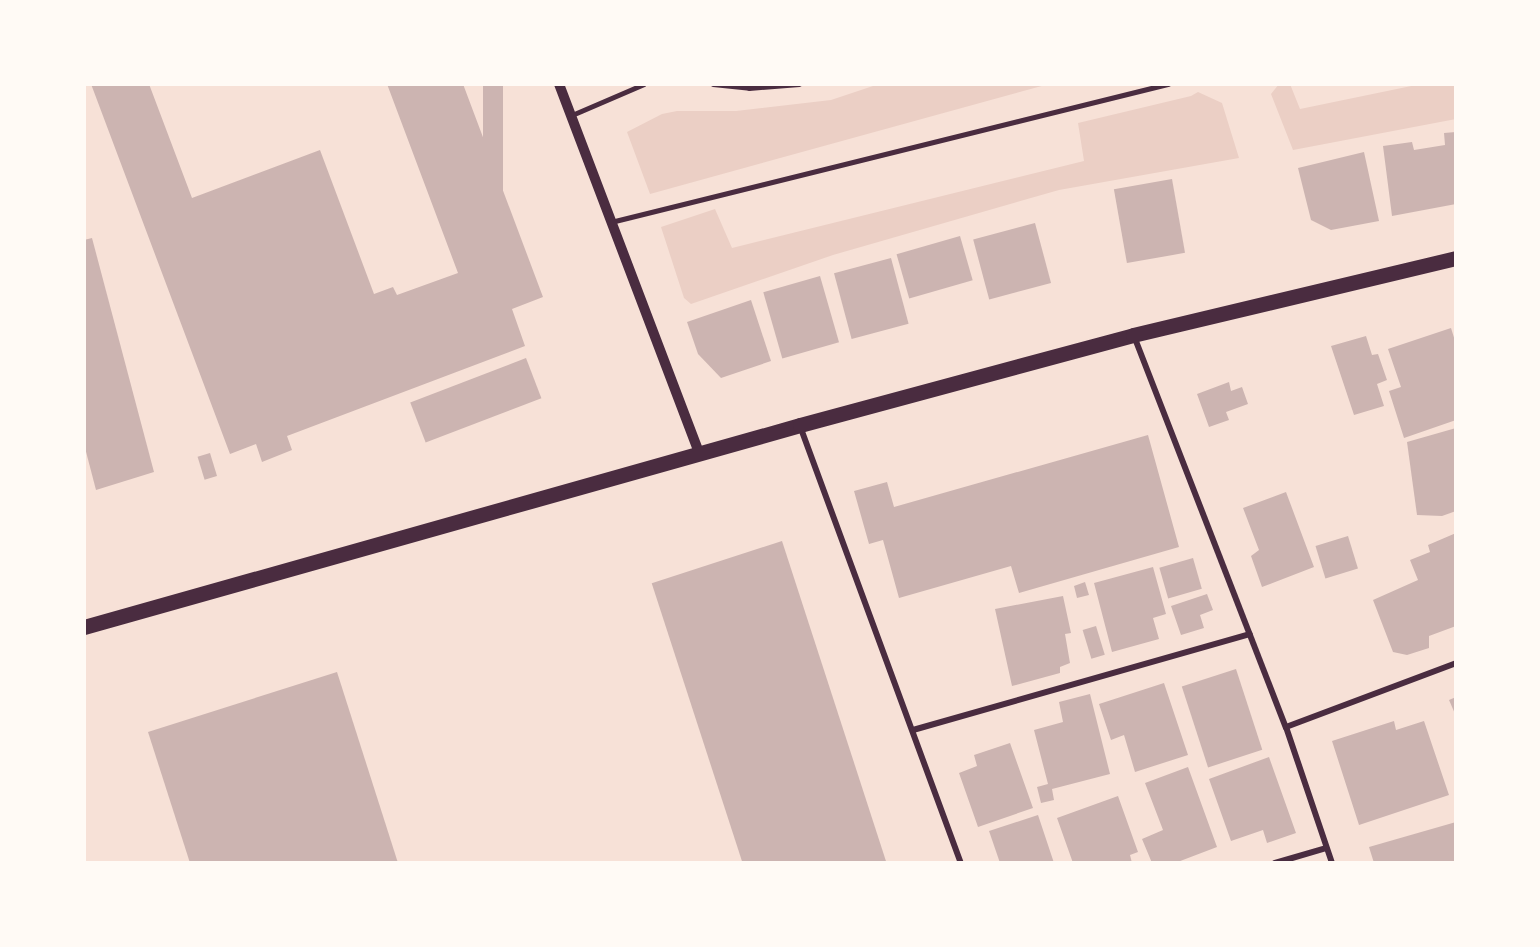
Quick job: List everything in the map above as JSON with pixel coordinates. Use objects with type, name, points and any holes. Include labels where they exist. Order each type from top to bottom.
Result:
[{"type":"main road","points":[[84,627],[800,425],[1133,335],[1456,258]]},
{"type":"street","points":[[559,84],[700,455]]},
{"type":"street","points":[[1133,335],[1286,727],[1332,863]]},
{"type":"street","points":[[800,425],[961,863]]},
{"type":"street","points":[[913,730],[1250,634]]},
{"type":"street","points":[[1286,727],[1456,663]]},
{"type":"street","points":[[1275,863],[1326,848]]},
{"type":"lane","points":[[571,115],[644,84]]},
{"type":"lane","points":[[712,84],[749,88],[799,84]]},
{"type":"lane","points":[[611,222],[1168,84]]},
{"type":"shaded area","points":[[879,84],[1049,84],[650,194],[627,132],[662,114],[677,111],[736,111],[831,100]]},
{"type":"shaded area","points":[[1279,84],[1290,84],[1300,109],[1421,84],[1456,84],[1456,119],[1293,150],[1271,94]]},
{"type":"shaded area","points":[[1198,92],[1222,103],[1239,158],[1059,190],[833,255],[691,304],[684,298],[661,227],[715,209],[732,248],[1084,161],[1078,123],[1191,96]]},
{"type":"building","points":[[91,84],[149,84],[192,198],[320,150],[374,294],[393,287],[397,295],[458,273],[387,84],[463,84],[543,297],[512,309],[525,346],[287,436],[292,450],[262,462],[256,444],[230,454]]},
{"type":"building","points":[[483,84],[503,84],[503,352],[483,352]]},
{"type":"building","points":[[1456,132],[1456,204],[1392,216],[1383,146],[1412,142],[1414,150],[1445,145],[1444,133]]},
{"type":"building","points":[[1364,152],[1379,221],[1331,230],[1311,220],[1298,168]]},
{"type":"building","points":[[1172,179],[1185,253],[1127,263],[1114,189]]},
{"type":"building","points":[[1035,223],[1051,283],[989,299],[973,240]]},
{"type":"building","points":[[960,236],[973,280],[909,298],[897,254]]},
{"type":"building","points":[[92,238],[154,472],[96,490],[84,444],[84,240]]},
{"type":"building","points":[[891,258],[909,324],[852,339],[834,273]]},
{"type":"building","points":[[820,276],[839,342],[782,359],[763,292]]},
{"type":"building","points":[[751,300],[771,361],[721,378],[698,354],[687,322]]},
{"type":"building","points":[[1451,328],[1456,344],[1456,420],[1404,438],[1389,391],[1401,387],[1388,349]]},
{"type":"building","points":[[1366,336],[1372,355],[1378,354],[1387,380],[1377,384],[1384,406],[1354,415],[1331,346]]},
{"type":"building","points":[[526,358],[541,398],[426,443],[410,402]]},
{"type":"building","points":[[1229,382],[1231,391],[1242,387],[1248,404],[1226,412],[1229,420],[1209,427],[1197,394]]},
{"type":"building","points":[[1456,428],[1456,511],[1442,516],[1417,515],[1407,442]]},
{"type":"building","points":[[1148,435],[1179,547],[1019,593],[1011,566],[899,598],[883,540],[869,544],[854,491],[887,482],[894,507]]},
{"type":"building","points":[[210,453],[217,476],[205,480],[198,457]]},
{"type":"building","points":[[1286,492],[1314,567],[1262,587],[1251,556],[1259,550],[1243,508]]},
{"type":"building","points":[[1456,533],[1456,626],[1429,636],[1429,648],[1407,655],[1393,652],[1373,600],[1418,580],[1410,560],[1430,552],[1428,545]]},
{"type":"building","points":[[1348,536],[1358,569],[1325,578],[1315,546]]},
{"type":"building","points":[[782,541],[887,863],[743,863],[652,583]]},
{"type":"building","points":[[1193,558],[1202,589],[1168,598],[1159,568]]},
{"type":"building","points":[[1153,567],[1166,614],[1153,618],[1159,639],[1112,652],[1094,583]]},
{"type":"building","points":[[1085,582],[1089,595],[1077,598],[1074,586]]},
{"type":"building","points":[[1207,594],[1213,610],[1200,615],[1204,628],[1181,635],[1171,606]]},
{"type":"building","points":[[1063,596],[1071,633],[1065,634],[1070,663],[1060,667],[1060,673],[1012,686],[995,609]]},
{"type":"building","points":[[1096,626],[1105,655],[1091,659],[1083,630]]},
{"type":"building","points":[[1236,669],[1262,750],[1208,767],[1182,687]]},
{"type":"building","points":[[337,672],[398,863],[190,863],[148,732]]},
{"type":"building","points":[[1164,683],[1188,755],[1135,772],[1124,735],[1111,740],[1099,704]]},
{"type":"building","points":[[1090,694],[1110,774],[1052,789],[1054,800],[1041,803],[1037,787],[1048,784],[1034,730],[1063,722],[1059,702]]},
{"type":"building","points":[[1456,697],[1456,716],[1449,700]]},
{"type":"building","points":[[1394,721],[1396,730],[1424,721],[1449,795],[1359,825],[1332,741]]},
{"type":"building","points":[[1010,743],[1033,808],[978,827],[959,773],[977,766],[974,755]]},
{"type":"building","points":[[1269,757],[1296,833],[1267,843],[1263,830],[1231,841],[1209,779]]},
{"type":"building","points":[[1188,767],[1217,847],[1175,863],[1152,863],[1142,839],[1163,830],[1145,783]]},
{"type":"building","points":[[1118,796],[1138,852],[1130,855],[1132,863],[1073,863],[1057,818]]},
{"type":"building","points":[[1038,815],[1054,863],[1000,863],[989,831]]},
{"type":"building","points":[[1456,822],[1456,863],[1374,863],[1369,847]]}]
